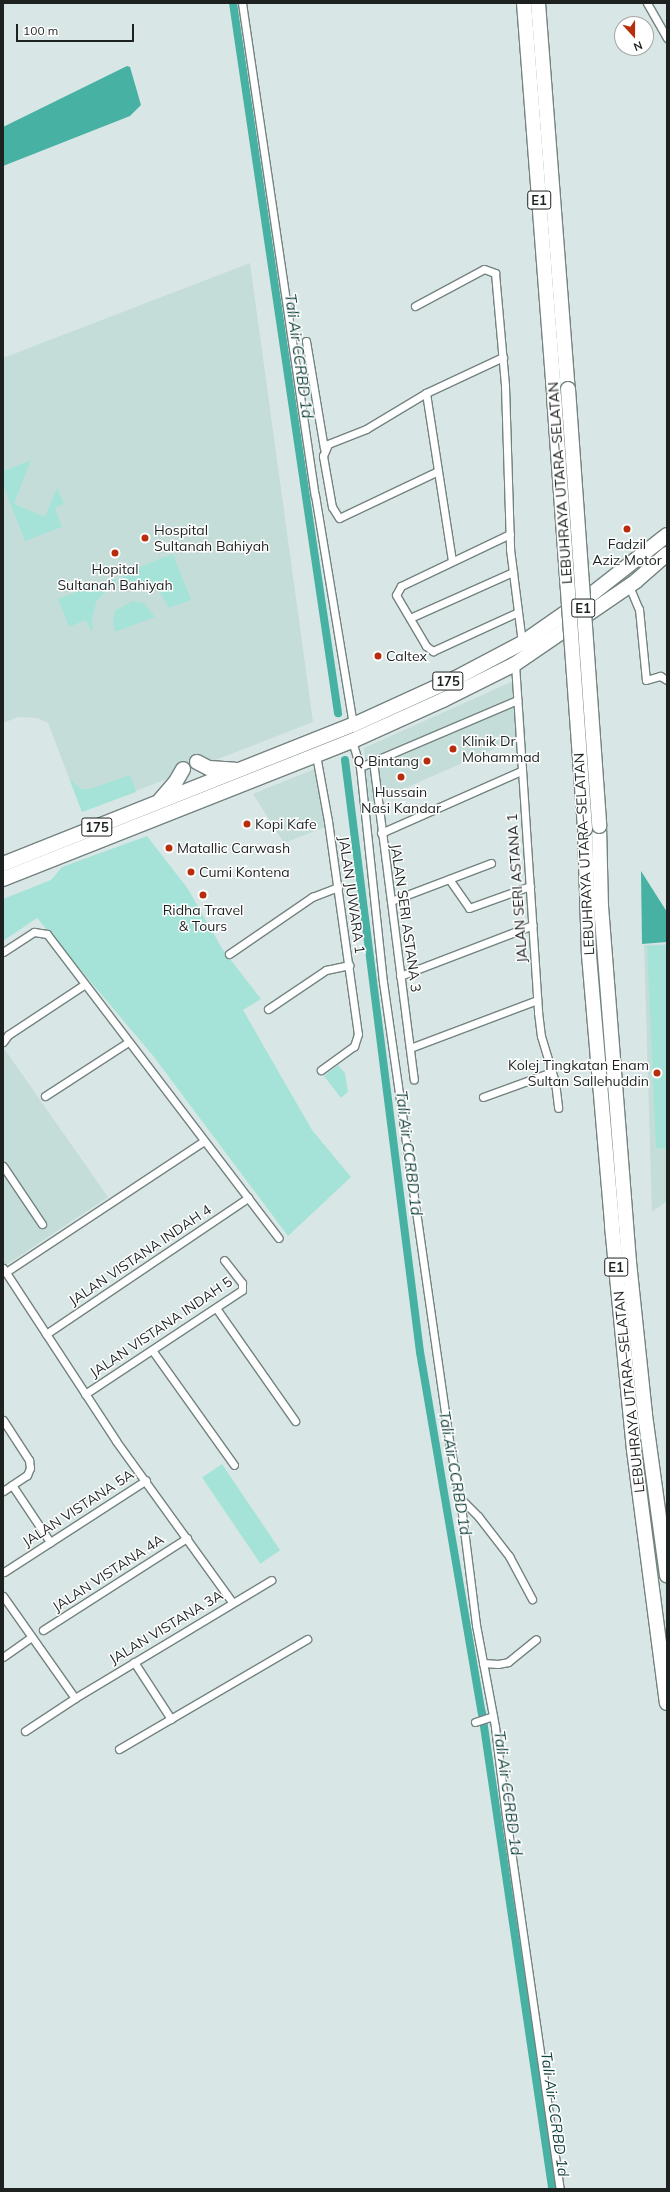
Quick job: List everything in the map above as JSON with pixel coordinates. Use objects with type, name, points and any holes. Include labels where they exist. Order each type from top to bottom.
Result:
[{"type":"highway","name":"LEBUHRAYA UTARA–SELATAN","points":[[524,3],[585,829],[589,955],[613,1233],[634,1450],[667,1703]]},
{"type":"highway","name":"LEBUHRAYA UTARA–SELATAN","points":[[538,3],[568,389],[598,826],[601,906],[629,1262],[647,1431],[667,1576]]},
{"type":"highway","name":"175","points":[[208,791],[242,770],[354,725],[456,678],[522,643],[588,597],[667,535]]},
{"type":"highway","name":"175","points":[[3,879],[208,791],[316,755],[352,741],[515,664],[629,586],[667,554]]},
{"type":"highway","points":[[198,762],[209,768],[242,770]]},
{"type":"highway","points":[[155,805],[169,792],[183,769]]},
{"type":"highway","name":"175","points":[[3,864],[155,805],[194,797]]},
{"type":"street","points":[[242,3],[315,495],[354,725]]},
{"type":"street","points":[[649,4],[667,38]]},
{"type":"street","points":[[415,306],[484,269],[496,273],[503,357],[512,572],[516,613],[522,643]]},
{"type":"street","points":[[306,341],[324,449]]},
{"type":"street","points":[[436,472],[339,518],[332,507],[322,456],[324,449],[328,444],[366,429],[426,393],[503,357]]},
{"type":"street","points":[[426,393],[436,472],[452,561]]},
{"type":"street","points":[[510,534],[401,586],[396,595],[426,646],[432,651],[516,613]]},
{"type":"street","points":[[410,618],[512,572]]},
{"type":"street","points":[[629,586],[639,609],[646,680],[660,676],[667,680]]},
{"type":"street","name":"JALAN SERI ASTANA 1","points":[[515,664],[537,1000],[541,1036],[552,1072],[558,1108]]},
{"type":"street","points":[[360,767],[517,700]]},
{"type":"street","points":[[352,741],[360,767],[383,982],[449,1441],[460,1498],[476,1625],[483,1663],[560,2189]]},
{"type":"street","name":"JALAN JUWARA 1","points":[[316,755],[338,887],[358,1040],[345,1054],[321,1070]]},
{"type":"street","name":"JALAN SERI ASTANA 3","points":[[373,761],[381,833],[414,1079]]},
{"type":"street","points":[[381,833],[521,771]]},
{"type":"street","points":[[391,901],[491,863]]},
{"type":"street","points":[[449,879],[469,908],[530,886]]},
{"type":"street","points":[[229,954],[312,897],[338,887]]},
{"type":"street","points":[[400,976],[533,925]]},
{"type":"street","points":[[3,952],[34,932],[40,931],[47,934],[279,1238]]},
{"type":"street","points":[[268,1009],[323,972],[349,965]]},
{"type":"street","points":[[3,1042],[8,1035],[85,984]]},
{"type":"street","points":[[410,1048],[537,1000]]},
{"type":"street","points":[[45,1096],[128,1042]]},
{"type":"street","points":[[483,1097],[552,1072]]},
{"type":"street","points":[[204,1141],[4,1270],[116,1441],[146,1480],[232,1602]]},
{"type":"street","points":[[3,1166],[42,1224]]},
{"type":"street","name":"JALAN VISTANA INDAH 4","points":[[46,1334],[248,1198]]},
{"type":"street","name":"JALAN VISTANA INDAH 5","points":[[85,1394],[216,1308],[243,1288],[224,1260]]},
{"type":"street","points":[[216,1308],[296,1421]]},
{"type":"street","points":[[152,1350],[234,1465]]},
{"type":"street","points":[[3,1420],[29,1460],[30,1468],[27,1475],[3,1491]]},
{"type":"street","name":"JALAN VISTANA 5A","points":[[4,1572],[146,1480]]},
{"type":"street","points":[[12,1485],[50,1542]]},
{"type":"street","points":[[460,1498],[478,1516],[509,1556],[532,1599]]},
{"type":"street","name":"JALAN VISTANA 4A","points":[[43,1630],[187,1538]]},
{"type":"street","name":"JALAN VISTANA 3A","points":[[25,1731],[75,1698],[232,1602],[271,1580]]},
{"type":"street","points":[[3,1596],[75,1698]]},
{"type":"street","points":[[3,1657],[32,1637]]},
{"type":"street","points":[[119,1749],[307,1639]]},
{"type":"street","points":[[483,1663],[498,1664],[508,1662],[536,1639]]},
{"type":"street","points":[[134,1662],[171,1719]]},
{"type":"street","points":[[477,1721],[491,1717]]},
{"type":"shaded area","points":[[127,66],[130,67],[141,105],[130,116],[3,166],[3,127]]},
{"type":"shaded area","name":"Hospital Sultanah Bahiyah","points":[[250,263],[313,722],[82,812],[48,723],[37,718],[18,717],[3,723],[3,358]]},
{"type":"shaded area","points":[[31,460],[14,504],[45,517],[57,488],[64,504],[55,508],[62,527],[25,541],[3,485],[3,471]]},
{"type":"shaded area","points":[[173,554],[191,600],[169,608],[159,591],[151,585],[131,581],[121,582],[119,578],[132,573],[131,570]]},
{"type":"shaded area","points":[[115,579],[117,584],[109,588],[96,602],[92,620],[93,629],[91,630],[86,620],[69,627],[58,599],[101,582],[102,584]]},
{"type":"shaded area","points":[[132,601],[144,603],[155,617],[115,632],[113,623],[115,611]]},
{"type":"shaded area","points":[[520,678],[526,735],[369,804],[364,748]]},
{"type":"shaded area","points":[[322,766],[333,824],[284,843],[253,794]]},
{"type":"shaded area","points":[[130,775],[136,792],[82,812],[69,778],[81,789],[90,789]]},
{"type":"shaded area","points":[[147,836],[188,889],[223,950],[261,999],[243,1010],[312,1130],[351,1177],[288,1236],[154,1057],[37,918],[3,941],[3,899],[51,880],[62,867]]},
{"type":"shaded area","points":[[641,871],[667,912],[667,942],[642,944]]},
{"type":"shaded area","name":"Kolej Tingkatan Enam Sultan Sallehuddin","points":[[667,944],[667,1201],[652,1212],[644,945]]},
{"type":"shaded area","name":"Kolej Tingkatan Enam Sultan Sallehuddin","points":[[667,945],[667,1149],[656,1148],[647,946]]},
{"type":"shaded area","points":[[3,1047],[108,1197],[3,1267]]},
{"type":"shaded area","points":[[338,1065],[345,1073],[348,1092],[341,1098],[324,1076]]},
{"type":"shaded area","points":[[222,1464],[280,1550],[260,1564],[202,1477]]},
{"type":"waterway","name":"Tali Air CCRBD 1d","points":[[233,3],[338,713]]},
{"type":"waterway","name":"Tali Air CCRBD 1d","points":[[345,760],[420,1352],[482,1713],[552,2189]]},
{"type":"place","name":"Fadzil Aziz Motor","points":[[627,529]]},
{"type":"place","name":"Hospital Sultanah Bahiyah","points":[[145,538]]},
{"type":"place","name":"Hopital Sultanah Bahiyah","points":[[115,553]]},
{"type":"place","name":"Caltex","points":[[378,656]]},
{"type":"place","name":"Klinik Dr Mohammad","points":[[453,749]]},
{"type":"place","name":"Q Bintang","points":[[427,761]]},
{"type":"place","name":"Hussain Nasi Kandar","points":[[401,777]]},
{"type":"place","name":"Kopi Kafe","points":[[247,824]]},
{"type":"place","name":"Matallic Carwash","points":[[169,848]]},
{"type":"place","name":"Cumi Kontena","points":[[191,872]]},
{"type":"place","name":"Ridha Travel & Tours","points":[[203,895]]},
{"type":"place","name":"Kolej Tingkatan Enam Sultan Sallehuddin","points":[[657,1073]]}]
